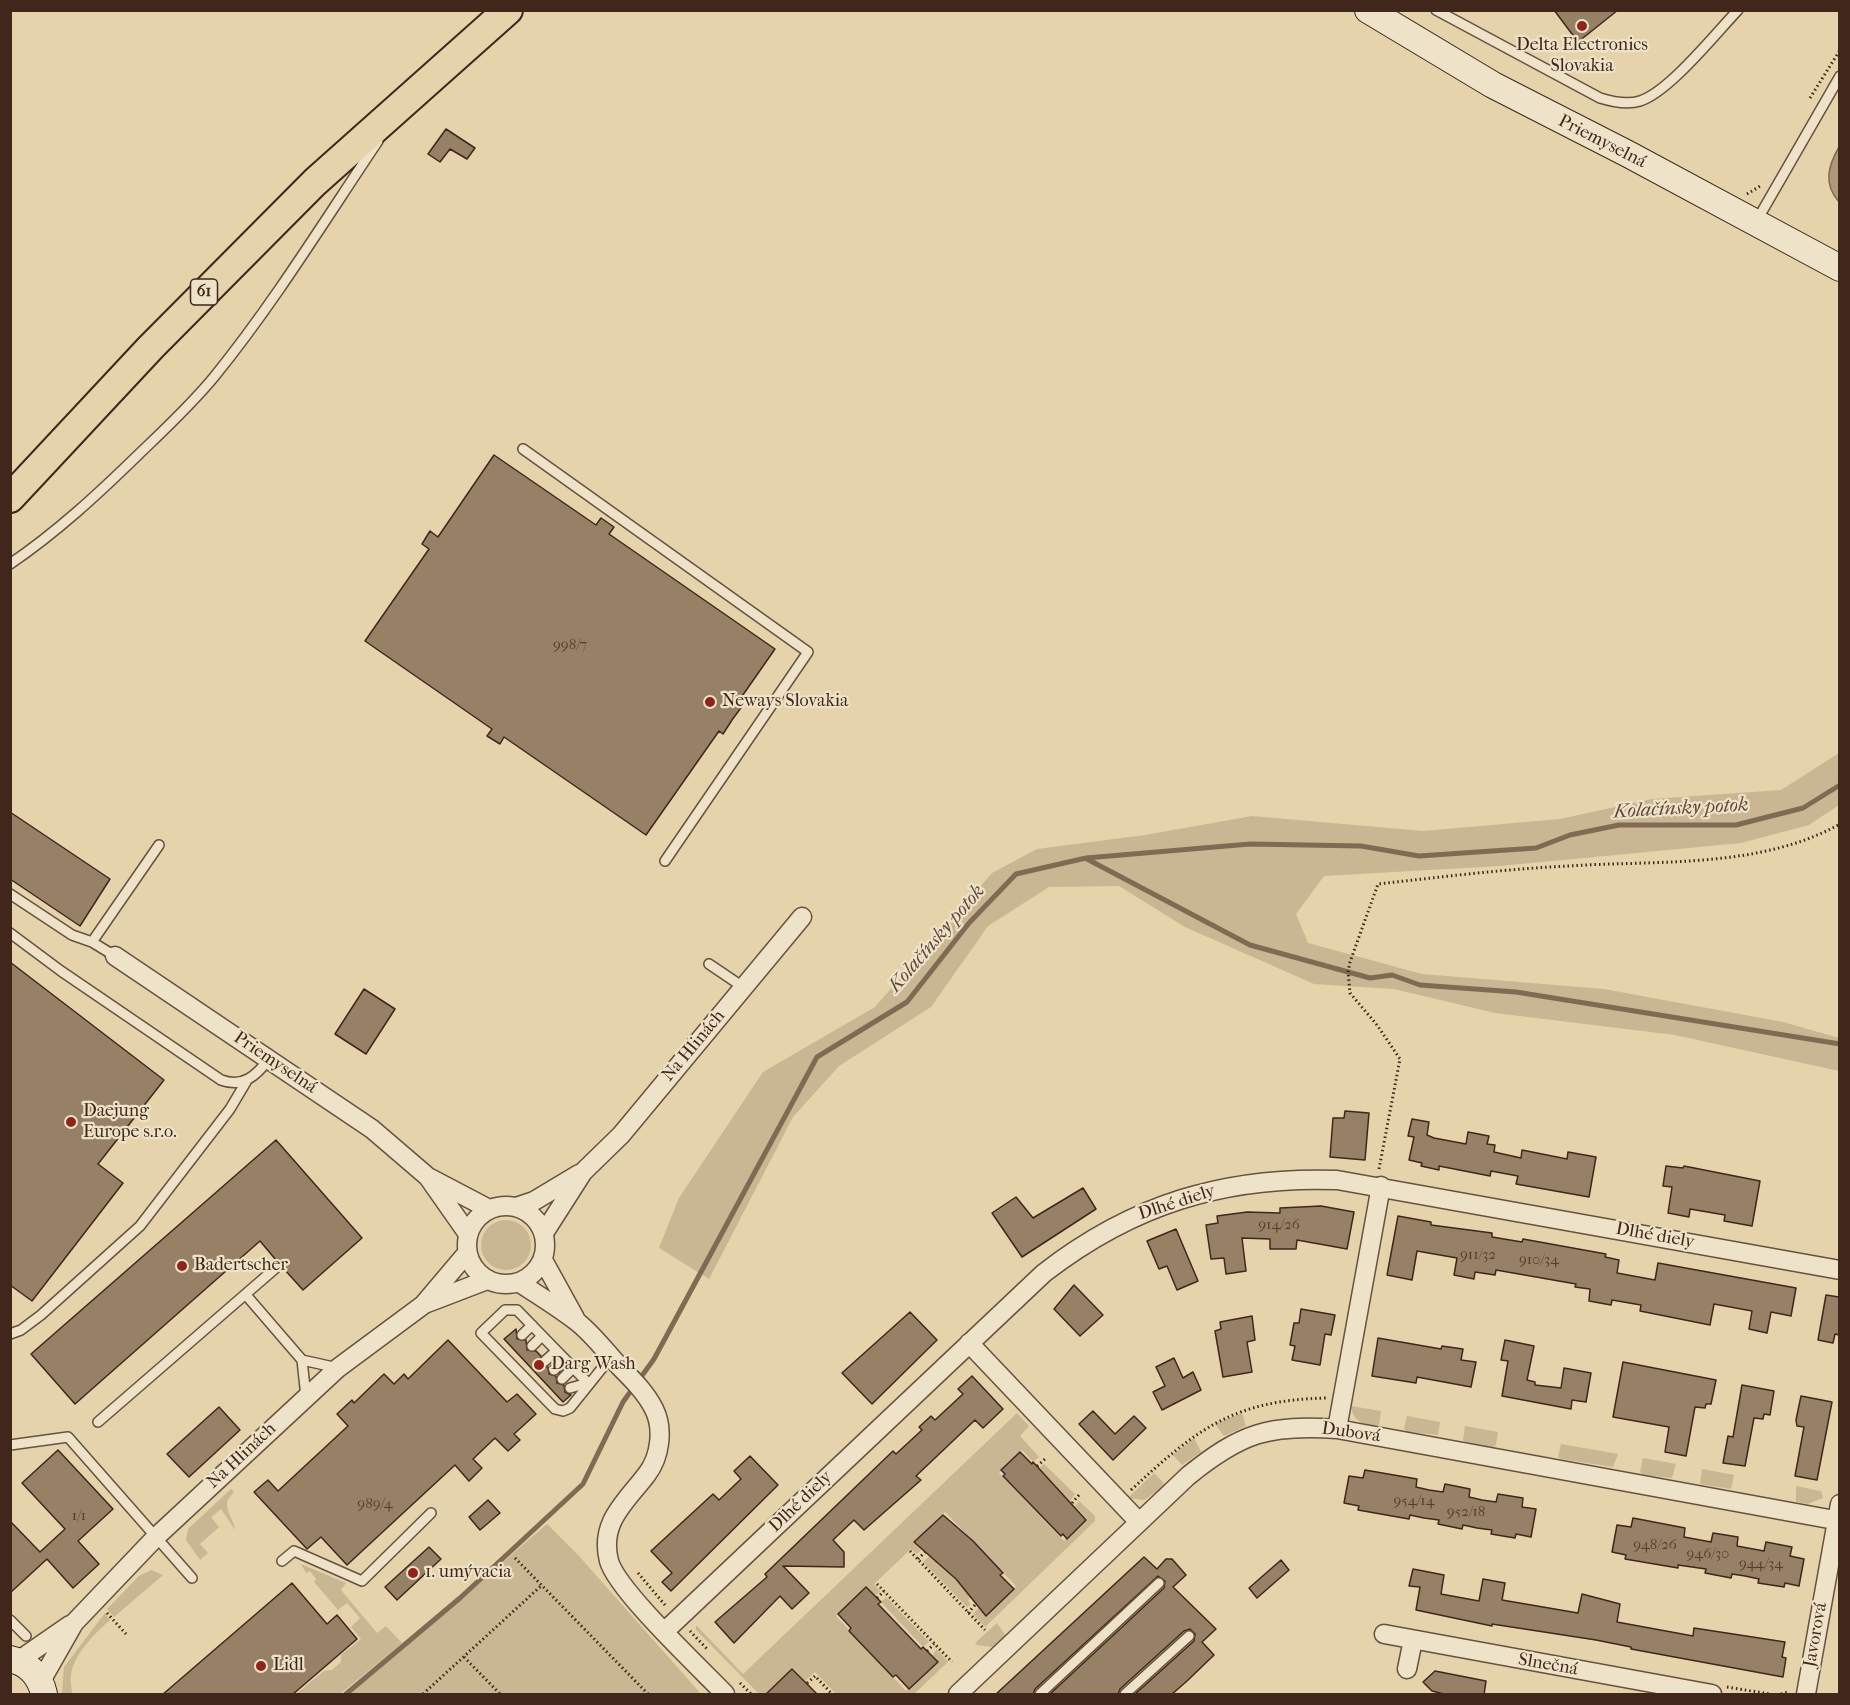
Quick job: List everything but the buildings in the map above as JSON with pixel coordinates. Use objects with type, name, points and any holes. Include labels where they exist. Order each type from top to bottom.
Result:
[{"type":"main road","name":"61","points":[[10,498],[231,264],[315,182],[508,10]]},
{"type":"street","name":"Priemyselná","points":[[1368,10],[1492,86],[1756,222],[1839,268]]},
{"type":"street","name":"Na Hlinách","points":[[544,1233],[584,1172],[621,1135],[802,916]]},
{"type":"street","name":"Priemyselná","points":[[115,956],[372,1129],[429,1177],[489,1209]]},
{"type":"street","name":"Na Hlinách","points":[[516,1207],[534,1201],[584,1172]]},
{"type":"street","name":"Priemyselná","points":[[429,1177],[468,1234]]},
{"type":"street","name":"Dlhé diely","points":[[665,1631],[1023,1292],[1064,1257],[1085,1243],[1142,1213],[1210,1190],[1262,1181],[1313,1179],[1378,1185],[1839,1270]]},
{"type":"street","points":[[1337,1429],[1378,1185]]},
{"type":"street","points":[[502,1206],[516,1207],[528,1212],[538,1221],[544,1233],[546,1247],[543,1260],[537,1269],[519,1282],[508,1285],[487,1280],[478,1273],[467,1253],[468,1234],[472,1224],[489,1209],[502,1206]]},
{"type":"street","name":"Na Hlinách","points":[[14,1660],[74,1623],[156,1537],[306,1397],[338,1368],[423,1305],[467,1253]]},
{"type":"street","points":[[543,1260],[578,1322]]},
{"type":"street","name":"Na Hlinách","points":[[423,1305],[487,1280]]},
{"type":"street","points":[[519,1282],[578,1322],[642,1390],[656,1411],[660,1434],[658,1450],[648,1473],[615,1513],[609,1526],[607,1545],[609,1562],[618,1578],[725,1695]]},
{"type":"street","points":[[969,1343],[1139,1522]]},
{"type":"street","name":"Dubová","points":[[958,1695],[1139,1522],[1218,1452],[1252,1435],[1295,1426],[1337,1429],[1838,1515]]},
{"type":"street","name":"Javorová","points":[[1806,1695],[1838,1515]]},
{"type":"street","name":"Na Hlinách","points":[[42,1688],[74,1623]]},
{"type":"street","name":"Slnečná","points":[[1384,1634],[1712,1695]]},
{"type":"street","points":[[1407,1669],[1413,1640]]},
{"type":"street","points":[[14,1660],[27,1665],[42,1688]]},
{"type":"lane","points":[[1436,10],[1599,98],[1629,103],[1650,96],[1671,80],[1738,10]]},
{"type":"lane","points":[[1756,222],[1839,76]]},
{"type":"lane","points":[[10,564],[41,543],[105,487],[180,415],[213,378],[243,340],[408,97]]},
{"type":"lane","points":[[524,449],[808,652],[665,861]]},
{"type":"lane","points":[[92,942],[159,845]]},
{"type":"lane","points":[[10,894],[72,935],[92,942],[115,956]]},
{"type":"lane","points":[[10,933],[211,1074],[233,1085],[246,1082]]},
{"type":"lane","points":[[710,964],[743,987]]},
{"type":"lane","points":[[10,1334],[21,1330],[40,1315],[140,1226],[230,1109],[246,1082],[260,1071],[269,1059]]},
{"type":"lane","points":[[98,1422],[278,1266]]},
{"type":"lane","points":[[246,1294],[302,1360],[306,1397]]},
{"type":"lane","points":[[588,1383],[517,1310],[505,1310],[481,1333],[551,1405],[562,1411],[570,1408],[611,1357]]},
{"type":"lane","points":[[522,1335],[532,1325]]},
{"type":"lane","points":[[532,1346],[542,1336]]},
{"type":"lane","points":[[501,1354],[510,1345]]},
{"type":"lane","points":[[545,1361],[556,1351]]},
{"type":"lane","points":[[512,1365],[521,1357]]},
{"type":"lane","points":[[554,1370],[565,1359]]},
{"type":"lane","points":[[302,1360],[338,1368]]},
{"type":"lane","points":[[562,1379],[573,1368]]},
{"type":"lane","points":[[526,1379],[534,1371]]},
{"type":"lane","points":[[535,1388],[543,1380]]},
{"type":"lane","points":[[570,1388],[588,1383]]},
{"type":"lane","points":[[543,1397],[551,1390]]},
{"type":"lane","points":[[551,1405],[559,1398]]},
{"type":"lane","points":[[10,1445],[68,1437],[192,1578]]},
{"type":"lane","points":[[282,1561],[294,1551],[362,1581],[431,1513]]},
{"type":"lane","points":[[1040,1695],[1159,1583]]},
{"type":"lane","points":[[10,1620],[26,1636]]},
{"type":"lane","points":[[1125,1695],[1189,1636]]},
{"type":"path","points":[[1809,101],[1839,50]]},
{"type":"path","points":[[1729,208],[1736,195],[1752,192],[1767,178]]},
{"type":"path","points":[[1378,1185],[1400,1059],[1350,993],[1348,972],[1378,884],[1566,866],[1739,856],[1787,848],[1815,838],[1839,824]]},
{"type":"path","points":[[1037,1466],[1045,1459]]},
{"type":"path","points":[[1072,1503],[1079,1495]]},
{"type":"path","points":[[910,1551],[985,1630]]},
{"type":"path","points":[[918,1559],[925,1552]]},
{"type":"path","points":[[515,1558],[648,1695]]},
{"type":"path","points":[[630,1564],[668,1609]]},
{"type":"path","points":[[877,1584],[952,1662]]},
{"type":"path","points":[[423,1695],[542,1585]]},
{"type":"path","points":[[877,1598],[884,1592]]},
{"type":"path","points":[[968,1613],[975,1605]]},
{"type":"path","points":[[109,1614],[126,1634]]},
{"type":"path","points":[[927,1651],[934,1644]]},
{"type":"path","points":[[464,1657],[500,1695]]},
{"type":"path","points":[[807,1683],[815,1676],[832,1695]]},
{"type":"shaded area","points":[[1839,147],[1839,202],[1831,188],[1829,175],[1832,161]]},
{"type":"shaded area","points":[[1839,753],[1839,805],[1809,825],[1741,843],[1500,866],[1324,876],[1296,914],[1308,943],[1422,974],[1604,989],[1783,1022],[1839,1038],[1839,1071],[1675,1035],[1495,1013],[1394,989],[1314,984],[1185,927],[1119,886],[1049,887],[988,926],[931,1007],[839,1066],[793,1117],[709,1279],[659,1248],[679,1198],[763,1072],[875,1007],[992,873],[1037,849],[1145,835],[1252,816],[1423,831],[1560,819],[1652,799],[1781,790]]},
{"type":"shaded area","points":[[501,1220],[511,1220],[524,1227],[531,1240],[531,1250],[524,1263],[511,1270],[501,1270],[492,1266],[485,1259],[481,1250],[481,1240],[485,1231],[492,1224]]},
{"type":"shaded area","points":[[1351,1406],[1381,1411],[1379,1425],[1360,1422]]},
{"type":"shaded area","points":[[1017,1413],[1029,1426],[1020,1436],[1039,1457],[1033,1462],[1022,1450],[999,1473],[1064,1541],[1087,1519],[1075,1506],[1079,1501],[1095,1516],[1095,1521],[985,1627],[973,1614],[978,1608],[986,1616],[1016,1586],[945,1512],[915,1541],[922,1549],[917,1554],[911,1549],[874,1584],[880,1591],[875,1596],[866,1587],[836,1616],[906,1691],[937,1649],[948,1662],[914,1694],[836,1694],[815,1672],[805,1681],[793,1668],[770,1689],[775,1694],[759,1694],[696,1630],[696,1625],[743,1674]]},
{"type":"shaded area","points":[[1242,1413],[1246,1426],[1224,1436],[1215,1424]]},
{"type":"shaded area","points":[[1407,1416],[1440,1422],[1438,1435],[1407,1432],[1404,1429]]},
{"type":"shaded area","points":[[1465,1426],[1498,1432],[1496,1445],[1493,1447],[1466,1443],[1463,1440]]},
{"type":"shaded area","points":[[1194,1438],[1201,1452],[1182,1465],[1173,1455]]},
{"type":"shaded area","points":[[1561,1444],[1618,1454],[1613,1467],[1561,1459],[1558,1457]]},
{"type":"shaded area","points":[[1643,1458],[1676,1464],[1672,1478],[1643,1475],[1640,1472]]},
{"type":"shaded area","points":[[1044,1464],[1075,1494],[1070,1501],[1039,1468]]},
{"type":"shaded area","points":[[1702,1469],[1734,1475],[1731,1489],[1700,1484]]},
{"type":"shaded area","points":[[1154,1473],[1164,1483],[1162,1488],[1144,1500],[1128,1498]]},
{"type":"shaded area","points":[[1796,1486],[1821,1491],[1823,1498],[1808,1504],[1796,1502]]},
{"type":"shaded area","points":[[231,1489],[234,1492],[227,1501],[227,1506],[235,1530],[221,1509],[211,1517],[219,1527],[200,1544],[208,1553],[200,1560],[186,1540],[188,1529]]},
{"type":"shaded area","points":[[547,1524],[579,1556],[701,1694],[350,1694]]},
{"type":"shaded area","points":[[932,1554],[971,1597],[968,1601],[971,1604],[967,1607],[923,1562]]},
{"type":"shaded area","points":[[301,1564],[346,1583],[341,1590],[377,1633],[386,1626],[402,1643],[340,1694],[296,1694],[324,1671],[332,1670],[341,1662],[341,1655],[361,1639],[351,1627],[360,1618],[347,1603],[338,1610],[314,1582],[316,1579],[310,1571],[306,1573]]},
{"type":"shaded area","points":[[151,1570],[163,1575],[114,1617],[107,1609],[139,1576]]},
{"type":"shaded area","points":[[886,1597],[929,1642],[923,1647],[881,1602]]},
{"type":"shaded area","points":[[105,1613],[110,1620],[86,1644],[73,1667],[72,1694],[62,1694],[64,1667]]},
{"type":"shaded area","points":[[997,1623],[1006,1636],[992,1647],[975,1643]]},
{"type":"waterway","name":"Kolačínsky potok","points":[[346,1694],[460,1598],[583,1484],[623,1402],[654,1359],[817,1057],[907,1002],[969,923],[1016,874],[1086,858],[1250,844],[1361,846],[1419,856],[1536,848],[1570,835],[1619,825],[1736,825],[1803,808],[1840,785]]},
{"type":"waterway","points":[[1087,859],[1250,945],[1370,978],[1392,975],[1420,985],[1516,992],[1840,1044]]},
{"type":"place","name":"Delta Electronics Slovakia","points":[[1582,26]]},
{"type":"place","name":"Neways Slovakia","points":[[710,702]]},
{"type":"place","name":"Daejung Europe s.r.o.","points":[[71,1122]]},
{"type":"place","name":"Badertscher","points":[[182,1266]]},
{"type":"place","name":"Darg Wash","points":[[539,1365]]},
{"type":"place","name":"1. umývacia","points":[[413,1573]]},
{"type":"place","name":"Lidl","points":[[261,1666]]}]
